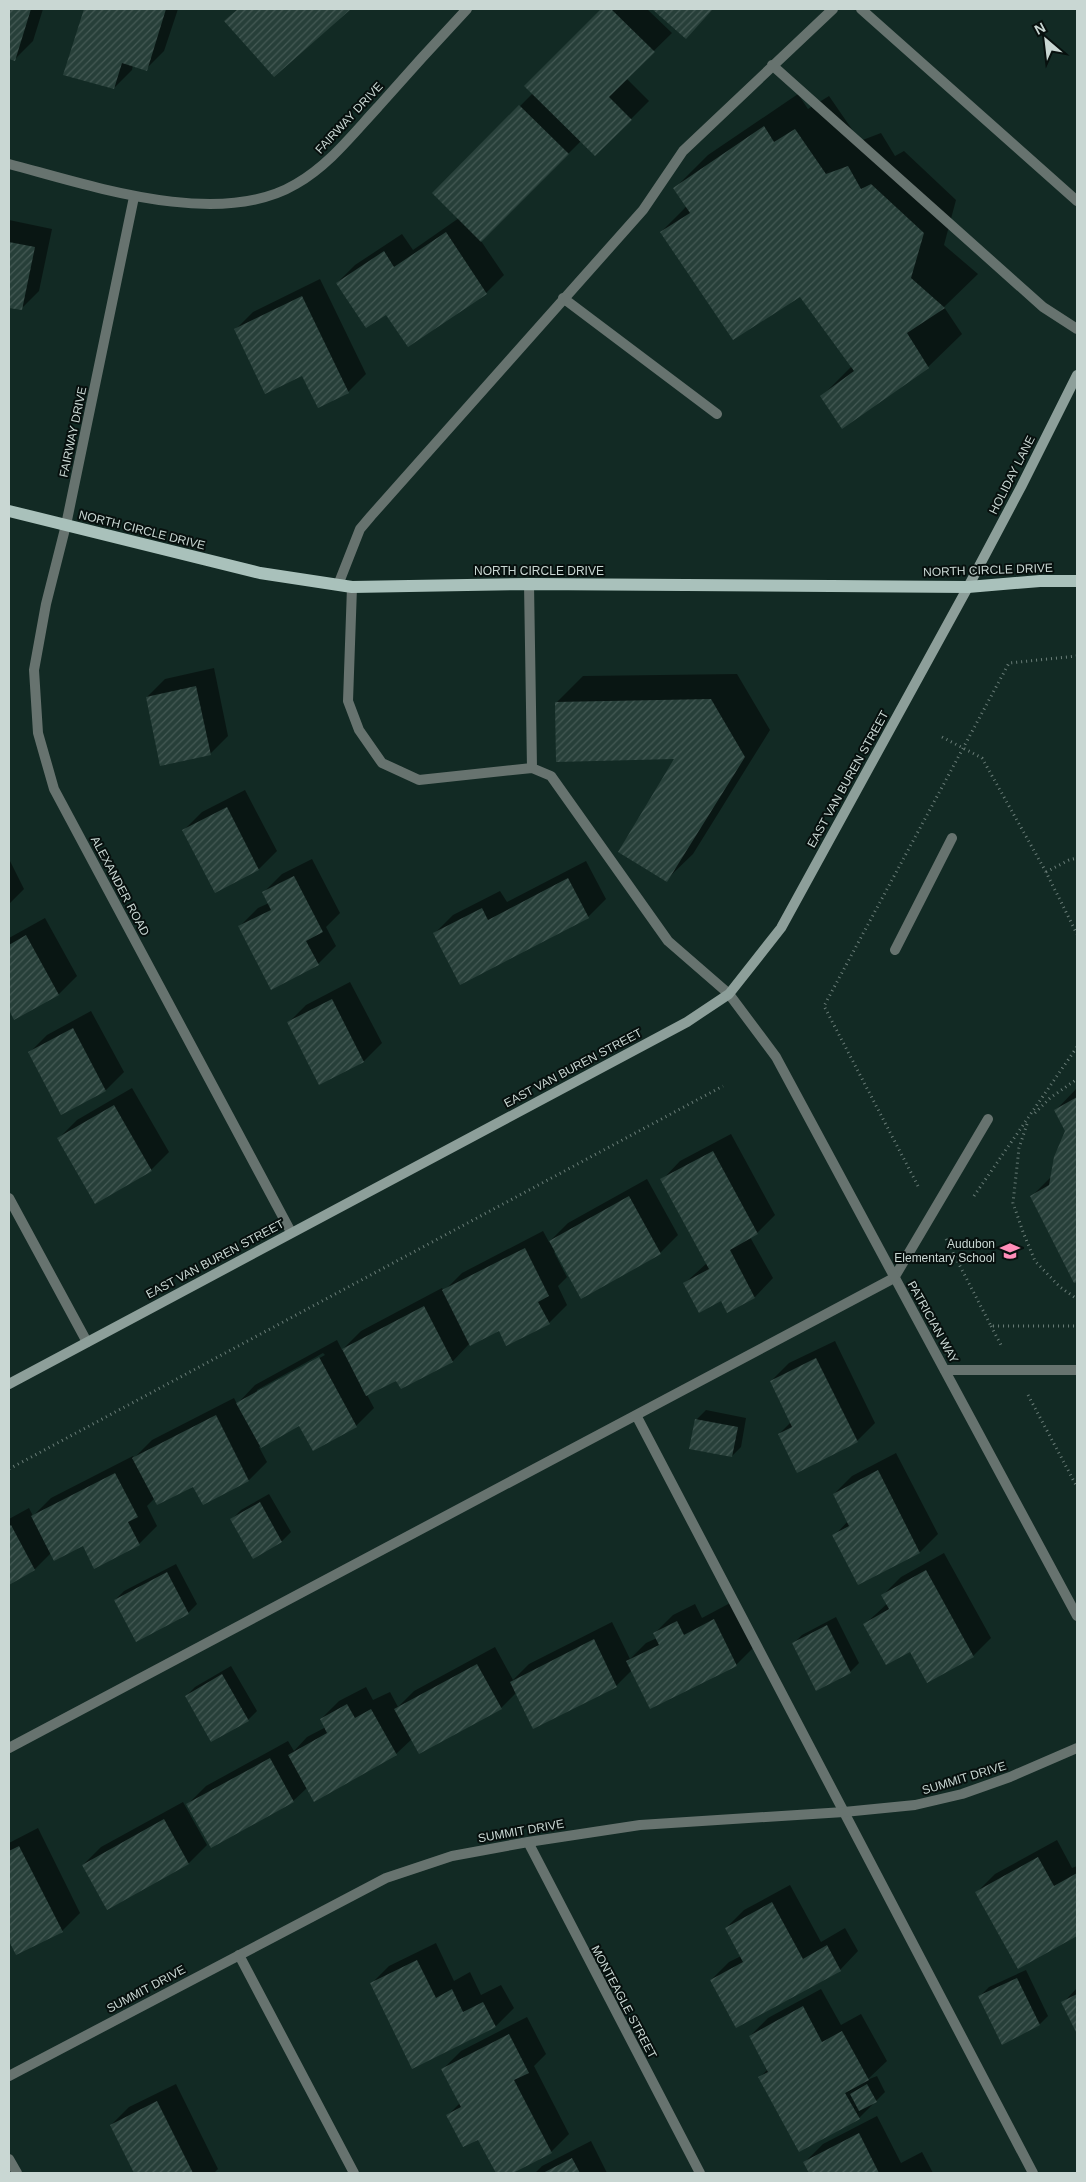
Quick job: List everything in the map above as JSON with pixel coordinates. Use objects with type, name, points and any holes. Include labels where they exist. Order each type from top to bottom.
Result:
[{"type":"main road","name":"NORTH CIRCLE DRIVE","points":[[9,511],[260,573],[352,586],[529,584],[968,587],[1040,581],[1077,582]]},
{"type":"street","name":"FAIRWAY DRIVE","points":[[9,164],[134,197],[225,205],[260,199],[295,185],[330,159],[467,9]]},
{"type":"street","points":[[338,585],[360,529],[370,516],[643,210],[683,151],[833,9]]},
{"type":"street","points":[[861,9],[1077,201]]},
{"type":"street","points":[[772,65],[1043,307],[1077,329]]},
{"type":"street","name":"FAIRWAY DRIVE","points":[[66,525],[134,197]]},
{"type":"street","points":[[563,298],[717,414]]},
{"type":"street","name":"HOLIDAY LANE","points":[[968,587],[1021,488],[1077,375]]},
{"type":"street","name":"ALEXANDER ROAD","points":[[66,525],[46,604],[34,670],[38,733],[54,789],[291,1232]]},
{"type":"street","points":[[352,586],[348,701],[358,730],[382,763],[419,780],[532,768],[529,584]]},
{"type":"street","name":"EAST VAN BUREN STREET","points":[[9,1384],[687,1022],[729,994],[781,928],[968,587]]},
{"type":"street","name":"PATRICIAN WAY","points":[[532,768],[551,776],[668,941],[729,994],[776,1057],[1077,1616]]},
{"type":"street","points":[[895,950],[952,838]]},
{"type":"street","points":[[9,1748],[894,1278],[988,1119]]},
{"type":"street","points":[[9,1198],[87,1342]]},
{"type":"street","points":[[945,1370],[1077,1370]]},
{"type":"street","points":[[636,1415],[1033,2173]]},
{"type":"street","name":"SUMMIT DRIVE","points":[[9,2076],[386,1878],[452,1856],[640,1825],[844,1812],[916,1805],[962,1794],[1010,1778],[1077,1748]]},
{"type":"street","name":"MONTEAGLE STREET","points":[[528,1842],[700,2173]]},
{"type":"street","points":[[238,1955],[354,2173]]},
{"type":"street","points":[[9,2159],[16,2173]]},
{"type":"path","points":[[1077,656],[1009,663],[824,1006],[1077,1487]]},
{"type":"path","points":[[942,737],[982,758],[1046,872],[1077,934]]},
{"type":"path","points":[[1046,872],[1077,858]]},
{"type":"path","points":[[972,1199],[1029,1120],[1077,1047]]},
{"type":"path","points":[[1077,1079],[1050,1098],[1029,1120],[1019,1148],[1013,1203],[1035,1261],[1060,1287],[1077,1299]]},
{"type":"path","points":[[9,1469],[722,1086]]},
{"type":"path","points":[[991,1326],[1077,1326]]},
{"type":"building","points":[[9,9],[31,9],[15,61],[9,59]]},
{"type":"building","points":[[84,9],[166,9],[147,71],[122,63],[114,89],[63,75]]},
{"type":"building","points":[[238,9],[351,9],[274,77],[224,21]]},
{"type":"building","points":[[601,9],[611,9],[655,52],[609,97],[632,120],[595,156],[524,86]]},
{"type":"building","points":[[652,9],[713,9],[686,39]]},
{"type":"building","points":[[519,105],[569,154],[481,242],[432,193]]},
{"type":"building","points":[[764,126],[774,142],[795,129],[826,174],[848,166],[861,189],[871,184],[924,233],[911,278],[945,308],[907,333],[929,368],[842,429],[820,396],[854,371],[800,297],[733,340],[660,232],[690,213],[673,188]]},
{"type":"building","points":[[446,232],[487,294],[408,347],[386,315],[366,328],[336,283],[384,251],[394,267]]},
{"type":"building","points":[[9,242],[35,247],[22,310],[9,308]]},
{"type":"building","points":[[302,296],[349,393],[318,408],[302,376],[265,394],[234,329]]},
{"type":"building","points":[[196,686],[211,755],[160,766],[146,697]]},
{"type":"building","points":[[711,699],[745,757],[667,882],[618,852],[674,759],[556,762],[555,702]]},
{"type":"building","points":[[227,807],[259,870],[215,893],[182,830]]},
{"type":"building","points":[[294,876],[323,932],[306,941],[319,965],[271,990],[238,926],[271,910],[262,892]]},
{"type":"building","points":[[568,878],[589,918],[460,985],[433,933],[482,908],[488,920]]},
{"type":"building","points":[[26,935],[59,995],[14,1020],[9,1010],[9,945]]},
{"type":"building","points":[[332,999],[364,1062],[319,1085],[287,1022]]},
{"type":"building","points":[[73,1028],[106,1091],[61,1115],[28,1052]]},
{"type":"building","points":[[1077,1097],[1077,1282],[1074,1283],[1030,1196],[1049,1185],[1054,1157],[1065,1131],[1054,1110]]},
{"type":"building","points":[[114,1105],[152,1171],[95,1204],[57,1138]]},
{"type":"building","points":[[713,1151],[758,1234],[730,1250],[755,1298],[727,1313],[721,1301],[699,1313],[683,1283],[709,1269],[660,1179]]},
{"type":"building","points":[[629,1196],[661,1254],[581,1299],[549,1241]]},
{"type":"building","points":[[525,1248],[549,1296],[538,1302],[550,1324],[506,1346],[499,1331],[470,1346],[442,1290]]},
{"type":"building","points":[[424,1306],[453,1362],[401,1389],[396,1381],[366,1396],[342,1349]]},
{"type":"building","points":[[319,1357],[357,1427],[313,1451],[299,1426],[261,1448],[236,1403]]},
{"type":"building","points":[[816,1358],[858,1442],[797,1473],[778,1434],[792,1427],[770,1381]]},
{"type":"building","points":[[216,1415],[249,1481],[203,1505],[193,1487],[157,1505],[132,1458]]},
{"type":"building","points":[[695,1419],[738,1427],[732,1457],[689,1449]]},
{"type":"building","points":[[878,1470],[920,1553],[858,1585],[832,1535],[849,1526],[833,1494]]},
{"type":"building","points":[[115,1473],[138,1517],[128,1522],[140,1545],[94,1569],[83,1546],[54,1561],[31,1516]]},
{"type":"building","points":[[260,1502],[282,1542],[253,1559],[230,1519]]},
{"type":"building","points":[[11,1525],[35,1570],[9,1585],[9,1526]]},
{"type":"building","points":[[926,1570],[974,1657],[927,1683],[910,1652],[886,1665],[863,1624],[889,1609],[881,1595]]},
{"type":"building","points":[[167,1572],[189,1614],[136,1642],[114,1600]]},
{"type":"building","points":[[714,1619],[737,1666],[650,1709],[626,1661],[659,1645],[653,1633],[677,1621],[684,1635]]},
{"type":"building","points":[[827,1625],[851,1673],[816,1691],[792,1643]]},
{"type":"building","points":[[594,1639],[617,1687],[533,1729],[510,1682]]},
{"type":"building","points":[[477,1664],[502,1709],[419,1754],[394,1709]]},
{"type":"building","points":[[222,1674],[249,1721],[211,1742],[185,1696]]},
{"type":"building","points":[[347,1704],[355,1718],[371,1709],[397,1755],[314,1802],[288,1755],[327,1733],[320,1719]]},
{"type":"building","points":[[270,1758],[294,1802],[211,1848],[186,1804]]},
{"type":"building","points":[[164,1819],[189,1864],[107,1910],[82,1865]]},
{"type":"building","points":[[19,1846],[63,1932],[16,1955],[9,1941],[9,1851]]},
{"type":"building","points":[[1038,1857],[1054,1886],[1077,1873],[1077,1936],[1018,1969],[975,1892]]},
{"type":"building","points":[[772,1902],[803,1959],[827,1945],[841,1971],[736,2028],[710,1980],[743,1962],[725,1928]]},
{"type":"building","points":[[417,1960],[436,1998],[452,1989],[463,2012],[483,2002],[496,2027],[412,2069],[370,1983]]},
{"type":"building","points":[[1017,1978],[1040,2025],[1002,2045],[978,1996]]},
{"type":"building","points":[[1077,1994],[1077,2034],[1061,2002]]},
{"type":"building","points":[[803,2006],[822,2042],[842,2031],[869,2080],[845,2093],[860,2119],[799,2152],[758,2077],[768,2072],[749,2036]]},
{"type":"building","points":[[509,2034],[529,2073],[514,2080],[552,2153],[513,2173],[496,2173],[478,2140],[463,2147],[446,2115],[461,2107],[441,2069]]},
{"type":"building","points":[[867,2084],[877,2102],[859,2111],[850,2094]]},
{"type":"building","points":[[157,2101],[193,2173],[134,2173],[110,2125]]},
{"type":"building","points":[[859,2133],[879,2173],[809,2173],[803,2162]]},
{"type":"building","points":[[572,2158],[580,2173],[543,2173]]},
{"type":"place","name":"Audubon Elementary School","points":[[1010,1251]]}]
